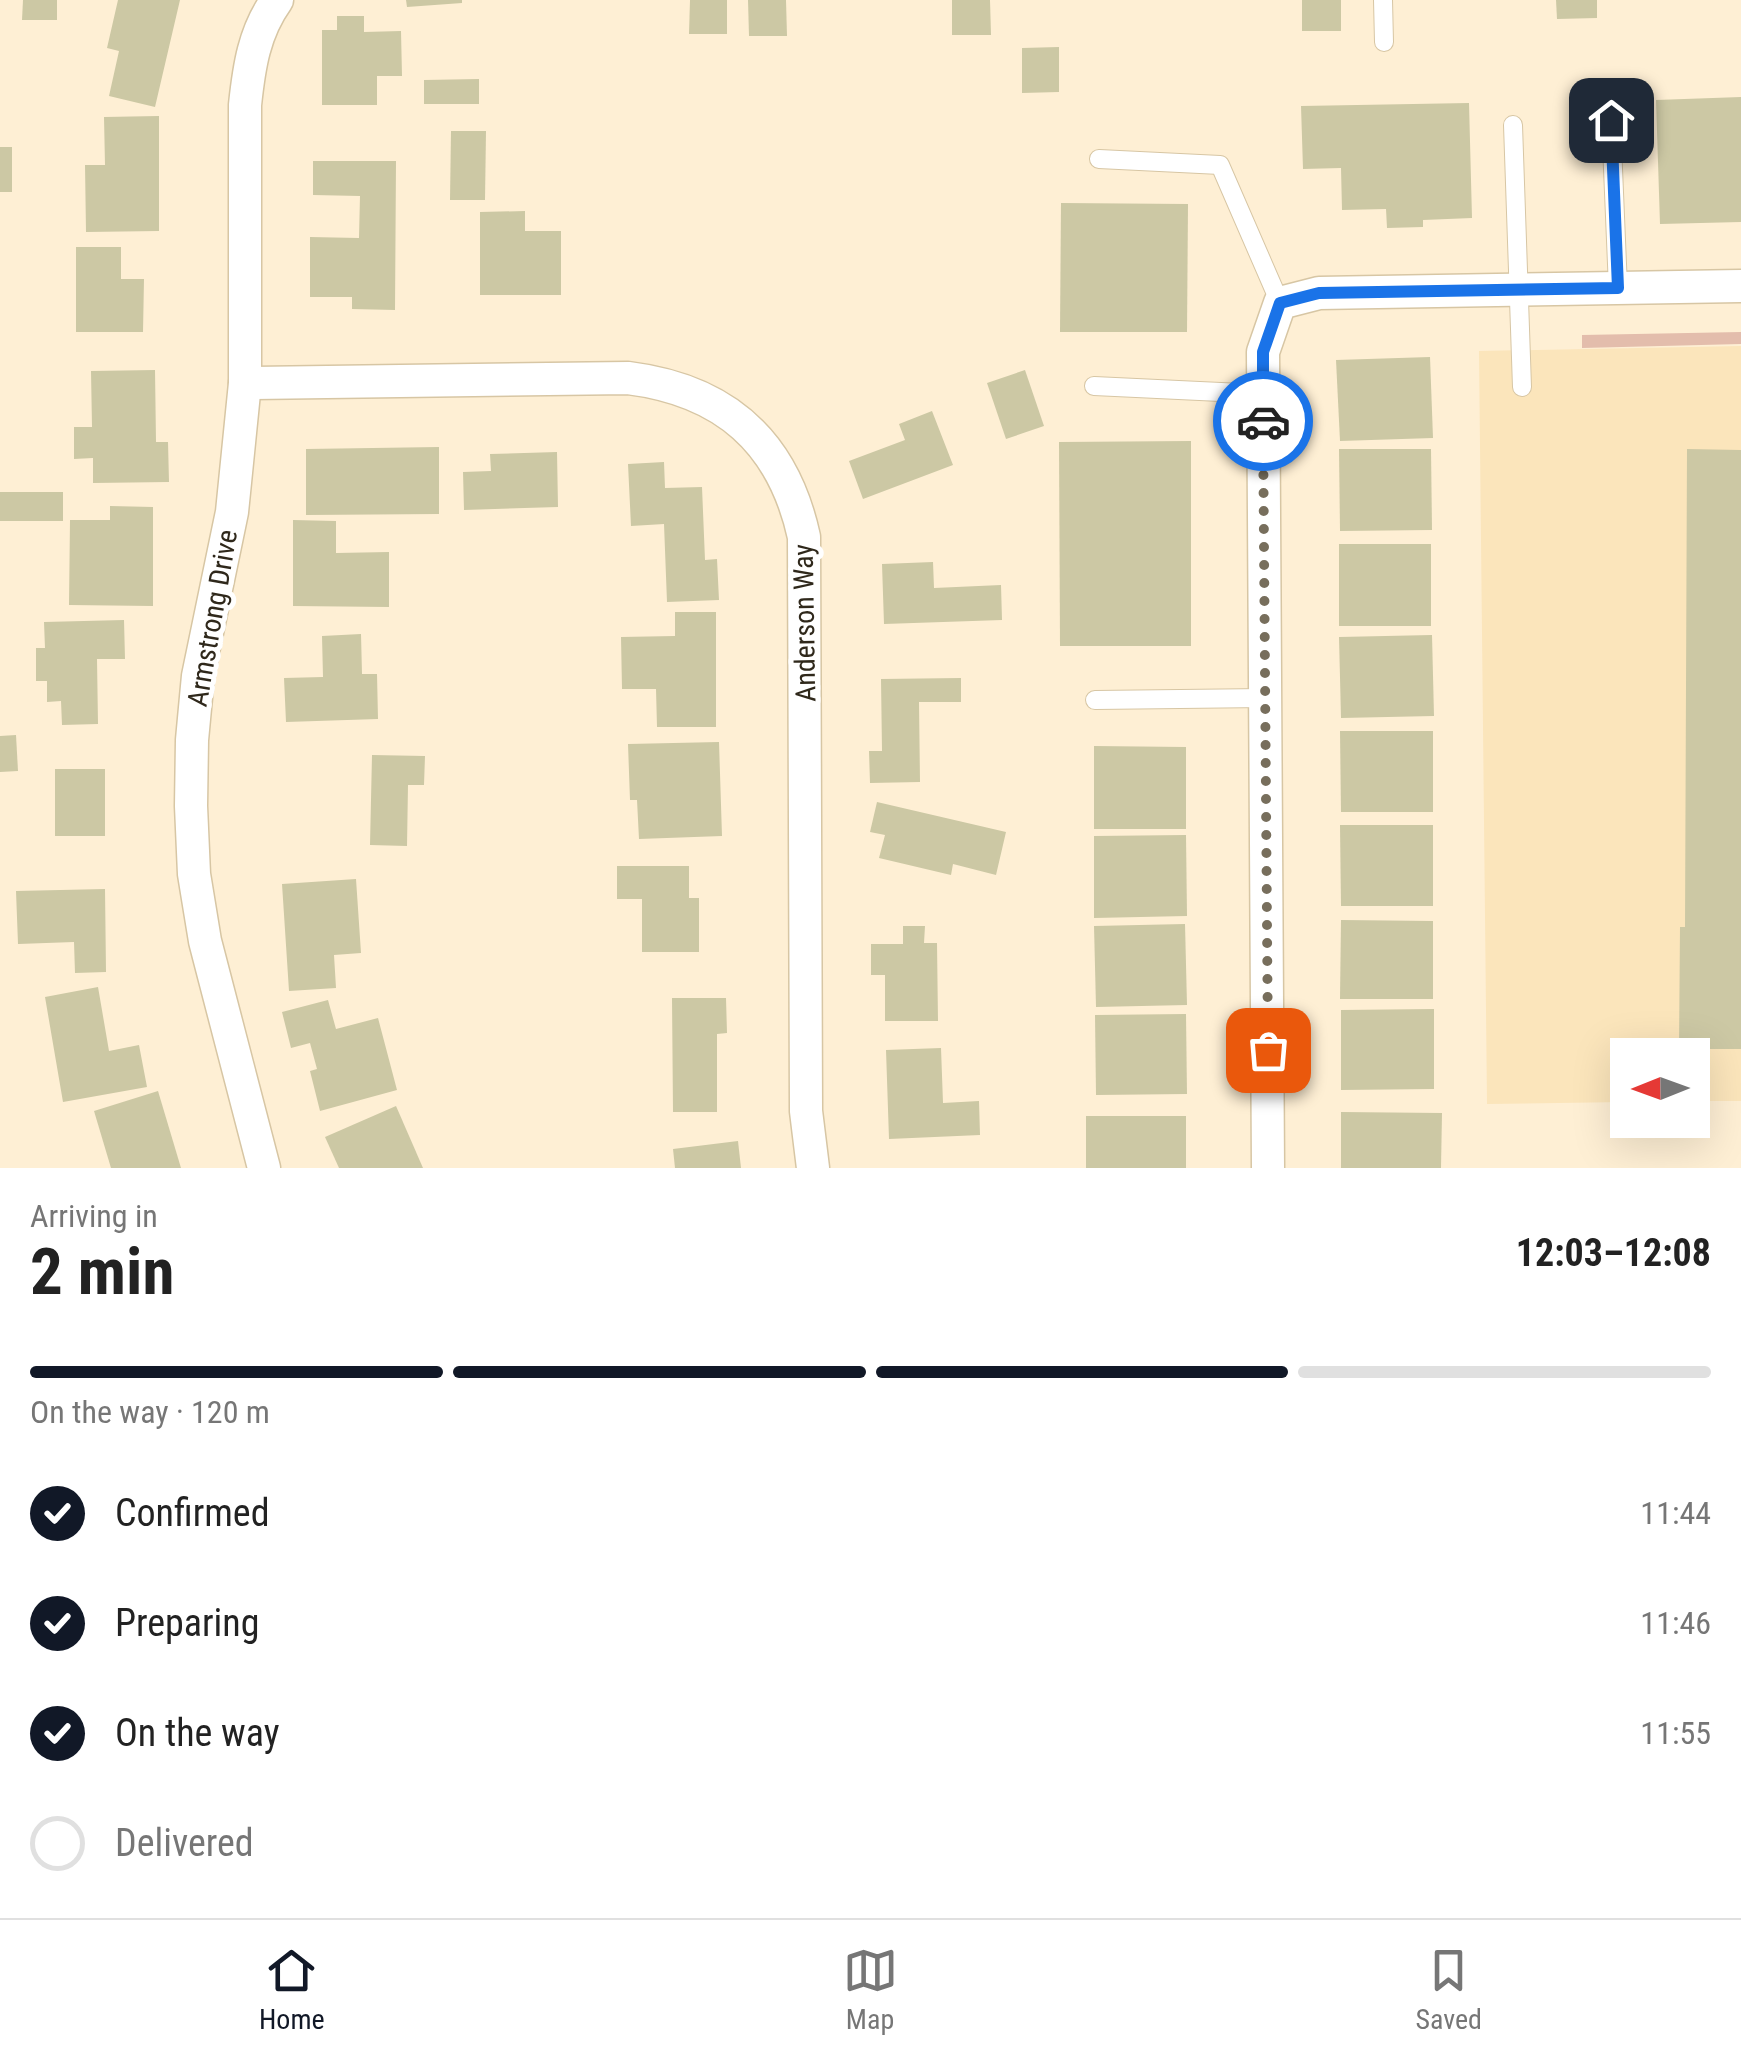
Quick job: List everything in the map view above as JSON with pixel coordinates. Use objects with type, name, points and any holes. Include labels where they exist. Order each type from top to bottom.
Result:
[{"type":"street","name":"Armstrong Drive","points":[[264,1168],[205,942],[194,874],[191,806],[198,676],[232,512],[245,384],[245,106],[250,61],[261,26],[277,0]]},
{"type":"street","points":[[1268,1168],[1263,352],[1280,303],[1319,293],[1741,286]]},
{"type":"street","name":"Anderson Way","points":[[245,384],[628,378],[702,397],[745,426],[763,444],[790,488],[799,512],[805,550],[806,1111],[813,1168]]},
{"type":"lane","points":[[1382,0],[1384,42]]},
{"type":"lane","points":[[1611,120],[1618,288]]},
{"type":"lane","points":[[1513,125],[1522,387]]},
{"type":"lane","points":[[1099,159],[1220,166],[1280,303]]},
{"type":"lane","points":[[1094,386],[1263,394]]},
{"type":"lane","points":[[1095,700],[1265,698]]},
{"type":"shaded area","points":[[1741,332],[1741,344],[1582,348],[1582,335]]},
{"type":"shaded area","points":[[1741,346],[1741,1101],[1710,1101],[1710,1038],[1610,1038],[1610,1102],[1487,1104],[1479,351]]},
{"type":"building","points":[[23,0],[57,0],[57,20],[22,20]]},
{"type":"building","points":[[118,0],[180,0],[155,107],[109,96],[119,51],[107,48]]},
{"type":"building","points":[[406,0],[462,0],[462,3],[407,7]]},
{"type":"building","points":[[690,0],[727,0],[727,34],[689,34]]},
{"type":"building","points":[[748,0],[786,0],[787,36],[749,36]]},
{"type":"building","points":[[952,0],[990,0],[991,35],[952,35]]},
{"type":"building","points":[[1302,0],[1341,0],[1341,31],[1302,31]]},
{"type":"building","points":[[1556,0],[1597,0],[1597,18],[1557,19]]},
{"type":"building","points":[[337,16],[364,16],[364,32],[401,31],[402,76],[377,76],[377,105],[322,105],[322,30],[337,30]]},
{"type":"building","points":[[1059,47],[1059,92],[1022,93],[1022,48]]},
{"type":"building","points":[[479,79],[479,104],[424,104],[424,80]]},
{"type":"building","points":[[1741,97],[1741,222],[1660,224],[1656,100]]},
{"type":"building","points":[[1469,103],[1472,218],[1423,220],[1423,227],[1387,228],[1386,209],[1342,210],[1341,168],[1303,169],[1301,106]]},
{"type":"building","points":[[159,116],[159,231],[86,232],[85,165],[105,165],[104,117]]},
{"type":"building","points":[[451,131],[486,131],[485,200],[450,200]]},
{"type":"building","points":[[0,147],[12,147],[12,192],[0,192]]},
{"type":"building","points":[[313,161],[396,161],[395,310],[352,309],[352,297],[310,297],[310,237],[359,238],[360,196],[313,195]]},
{"type":"building","points":[[1061,203],[1188,204],[1187,332],[1060,332]]},
{"type":"building","points":[[525,211],[525,231],[561,231],[561,295],[480,295],[480,212]]},
{"type":"building","points":[[76,247],[121,247],[121,279],[144,279],[143,332],[76,332]]},
{"type":"building","points":[[1430,357],[1433,438],[1340,441],[1336,360]]},
{"type":"building","points":[[155,370],[156,442],[168,442],[169,482],[93,483],[93,458],[74,459],[74,427],[92,427],[91,371]]},
{"type":"building","points":[[1025,370],[1044,426],[1006,439],[987,383]]},
{"type":"building","points":[[932,411],[953,465],[863,499],[849,461],[905,440],[899,424]]},
{"type":"building","points":[[1191,441],[1191,646],[1060,646],[1059,442]]},
{"type":"building","points":[[439,447],[439,514],[306,515],[306,449]]},
{"type":"building","points":[[1339,449],[1431,449],[1432,530],[1340,531]]},
{"type":"building","points":[[1687,449],[1741,450],[1741,1049],[1710,1049],[1710,1038],[1679,1038],[1680,927],[1685,927]]},
{"type":"building","points":[[557,452],[558,507],[464,510],[463,472],[491,471],[490,454]]},
{"type":"building","points":[[664,462],[665,488],[702,487],[705,560],[717,559],[719,600],[667,602],[664,524],[631,526],[628,464]]},
{"type":"building","points":[[0,492],[63,492],[63,521],[0,521]]},
{"type":"building","points":[[110,506],[153,507],[153,606],[69,605],[70,520],[110,520]]},
{"type":"building","points":[[293,520],[336,521],[336,553],[389,552],[389,607],[293,606]]},
{"type":"building","points":[[1339,544],[1431,544],[1431,626],[1339,626]]},
{"type":"building","points":[[933,562],[934,588],[1001,585],[1002,620],[884,624],[882,564]]},
{"type":"building","points":[[675,612],[716,612],[716,727],[657,727],[656,689],[622,689],[621,637],[675,636]]},
{"type":"building","points":[[124,620],[125,659],[97,659],[98,724],[62,725],[61,701],[47,702],[47,681],[36,681],[36,648],[45,648],[44,622]]},
{"type":"building","points":[[361,634],[362,674],[377,674],[378,719],[286,722],[284,678],[323,677],[322,636]]},
{"type":"building","points":[[1432,635],[1434,716],[1341,718],[1339,637]]},
{"type":"building","points":[[961,678],[961,702],[919,702],[920,782],[870,783],[869,751],[882,751],[881,679]]},
{"type":"building","points":[[1340,731],[1433,731],[1433,812],[1341,812]]},
{"type":"building","points":[[16,735],[18,771],[0,772],[0,736]]},
{"type":"building","points":[[719,742],[722,836],[639,839],[637,800],[630,800],[628,744]]},
{"type":"building","points":[[1094,746],[1186,747],[1186,829],[1094,829]]},
{"type":"building","points":[[372,755],[425,756],[424,785],[408,785],[407,846],[370,845]]},
{"type":"building","points":[[55,769],[105,769],[105,836],[55,836]]},
{"type":"building","points":[[877,802],[1006,832],[996,875],[953,864],[951,875],[879,858],[885,835],[870,832]]},
{"type":"building","points":[[1340,825],[1433,825],[1433,906],[1341,906]]},
{"type":"building","points":[[1186,835],[1187,916],[1094,918],[1094,836]]},
{"type":"building","points":[[617,866],[689,866],[689,898],[699,898],[699,952],[642,952],[642,899],[617,899]]},
{"type":"building","points":[[356,879],[361,953],[334,955],[336,988],[289,991],[282,884]]},
{"type":"building","points":[[105,889],[106,972],[75,973],[74,942],[18,944],[16,891]]},
{"type":"building","points":[[1341,920],[1433,921],[1433,999],[1340,999]]},
{"type":"building","points":[[1185,924],[1187,1005],[1096,1007],[1094,926]]},
{"type":"building","points":[[903,926],[925,926],[924,943],[937,943],[938,1021],[885,1021],[885,975],[871,975],[871,944],[903,944]]},
{"type":"building","points":[[98,987],[109,1051],[139,1045],[147,1087],[63,1102],[45,997]]},
{"type":"building","points":[[672,998],[726,998],[727,1033],[717,1034],[717,1112],[673,1112]]},
{"type":"building","points":[[328,1000],[336,1029],[378,1018],[397,1090],[320,1111],[310,1071],[317,1069],[310,1043],[291,1048],[282,1012]]},
{"type":"building","points":[[1434,1009],[1434,1089],[1341,1090],[1341,1010]]},
{"type":"building","points":[[1186,1014],[1187,1094],[1096,1095],[1095,1015]]},
{"type":"building","points":[[941,1048],[943,1103],[979,1101],[980,1135],[889,1139],[886,1050]]},
{"type":"building","points":[[158,1091],[181,1168],[111,1168],[94,1111]]},
{"type":"building","points":[[396,1106],[423,1168],[339,1168],[325,1137]]},
{"type":"building","points":[[1341,1112],[1442,1113],[1441,1168],[1341,1168]]},
{"type":"building","points":[[1086,1116],[1186,1116],[1186,1168],[1086,1168]]},
{"type":"building","points":[[738,1141],[741,1168],[675,1168],[673,1149]]},
{"type":"way so far","points":[[1263,421],[1268,1050]]},
{"type":"route","points":[[1263,421],[1263,352],[1280,303],[1319,293],[1618,288],[1611,120]]}]
